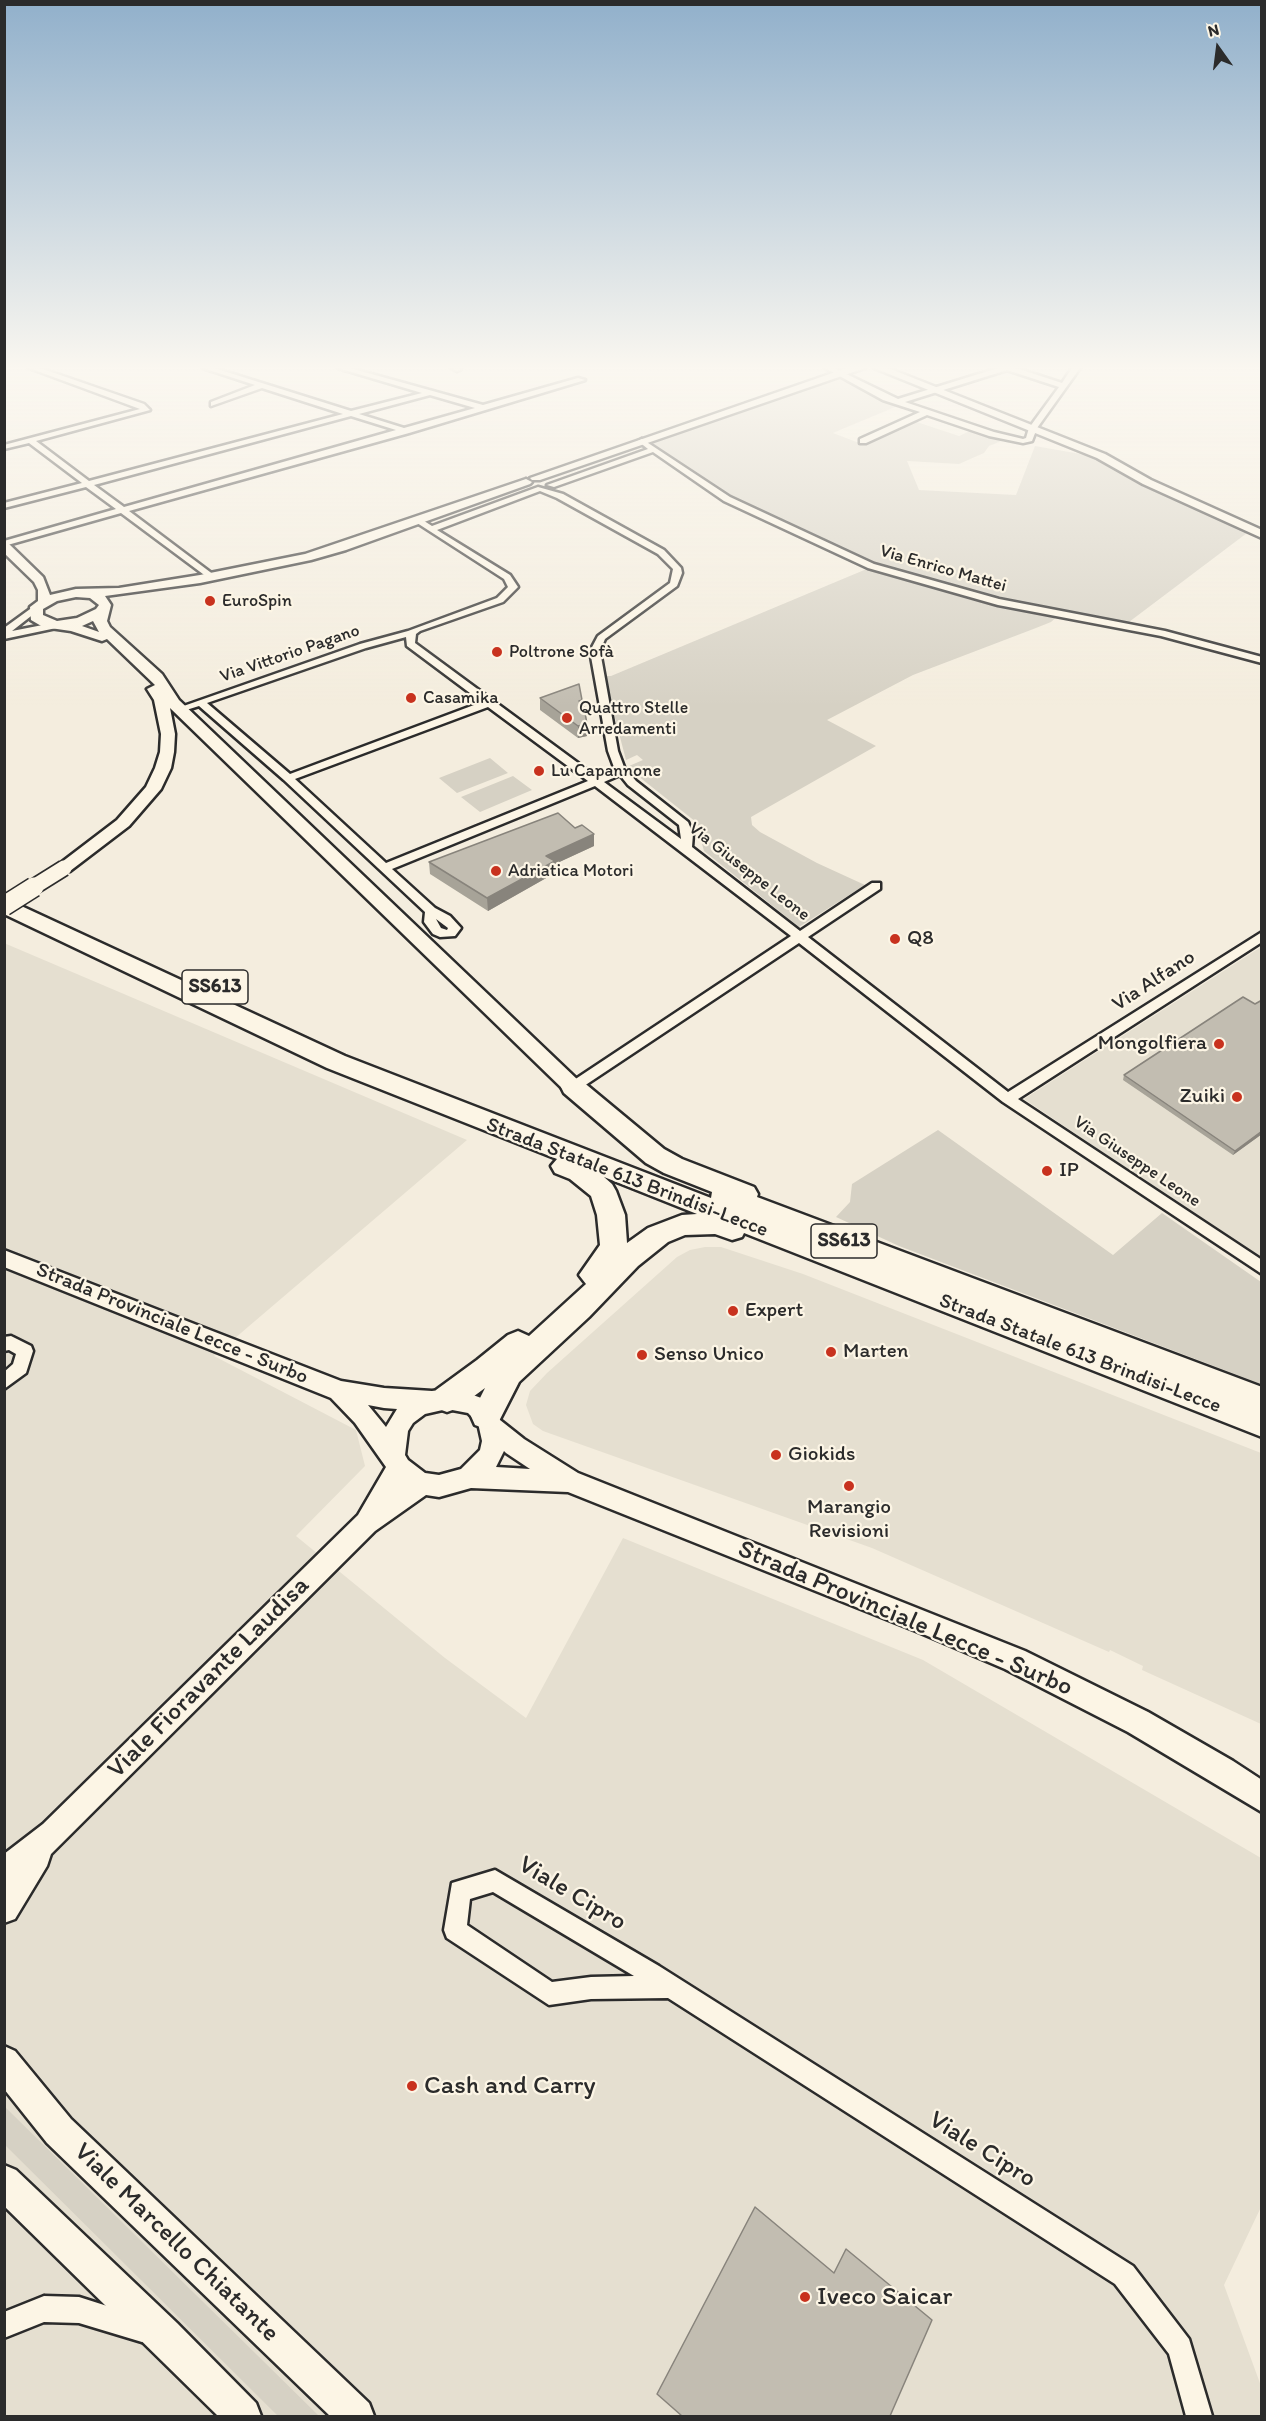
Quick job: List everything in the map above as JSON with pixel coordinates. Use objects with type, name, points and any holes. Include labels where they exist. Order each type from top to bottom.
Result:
[{"type":"highway","name":"Strada Statale 613 Brindisi-Lecce","points":[[4,889],[348,1049],[548,1130],[1262,1400]]},
{"type":"highway","name":"Strada Statale 613 Brindisi-Lecce","points":[[4,906],[336,1062],[1262,1424]]},
{"type":"highway","points":[[573,1087],[655,1156],[673,1166],[839,1231],[862,1248]]},
{"type":"highway","points":[[429,1100],[465,1125],[579,1173],[603,1191],[611,1215],[614,1247],[589,1280],[488,1370],[440,1400]]},
{"type":"highway","points":[[489,1422],[508,1373],[579,1309],[628,1258],[658,1235],[682,1225],[717,1224],[901,1296],[958,1307]]},
{"type":"street","points":[[83,481],[212,577]]},
{"type":"street","points":[[4,506],[98,481]]},
{"type":"street","points":[[4,545],[232,481]]},
{"type":"street","points":[[4,635],[41,604],[53,597],[80,593],[118,592],[271,566],[333,550],[478,499],[541,485],[548,481]]},
{"type":"street","points":[[431,529],[554,481]]},
{"type":"street","name":"Via Enrico Mattei","points":[[701,481],[727,499],[871,566],[998,602],[1162,633],[1262,660]]},
{"type":"street","points":[[1145,481],[1262,535]]},
{"type":"street","points":[[541,485],[661,552],[677,568],[678,573],[674,584],[606,634],[597,644],[595,651],[613,751],[621,771],[632,783],[684,824],[687,834],[686,848]]},
{"type":"street","points":[[411,633],[500,600],[513,586],[507,577],[418,520]]},
{"type":"street","points":[[4,545],[42,585],[41,604],[36,617],[40,621],[84,630],[102,637]]},
{"type":"street","points":[[4,906],[64,868],[123,823],[153,789],[167,752],[168,734],[160,700],[153,686],[102,637],[95,626],[104,601],[99,597],[80,593],[46,579],[22,562]]},
{"type":"street","points":[[4,635],[80,622],[132,594],[170,584]]},
{"type":"street","points":[[101,612],[100,621],[104,629],[157,678],[180,709],[573,1087],[876,886]]},
{"type":"street","name":"Via Vittorio Pagano","points":[[180,709],[363,646],[411,633]]},
{"type":"street","name":"Via Giuseppe Leone","points":[[411,633],[410,644],[686,848],[1008,1099],[1262,1269]]},
{"type":"street","points":[[200,702],[288,778],[431,911]]},
{"type":"street","points":[[288,778],[489,703]]},
{"type":"street","points":[[386,867],[621,771]]},
{"type":"street","name":"Via Alfano","points":[[1008,1099],[1262,936]]},
{"type":"street","name":"Strada Provinciale Lecce - Surbo","points":[[4,1258],[339,1391],[384,1398],[440,1400]]},
{"type":"street","points":[[4,1344],[11,1343],[25,1351],[20,1368],[4,1382]]},
{"type":"street","name":"Strada Provinciale Lecce - Surbo","points":[[339,1391],[363,1416],[396,1462]]},
{"type":"street","points":[[440,1400],[462,1401],[476,1406],[489,1422],[494,1441],[491,1454],[483,1467],[470,1477],[439,1486],[423,1484],[410,1478],[396,1462],[393,1442],[397,1428],[405,1416],[417,1407],[440,1400]]},
{"type":"street","name":"Strada Provinciale Lecce - Surbo","points":[[489,1422],[515,1446],[570,1481],[1015,1660],[1138,1722],[1223,1771],[1262,1798]]},
{"type":"street","name":"Viale Fioravante Laudisa","points":[[366,1523],[396,1462]]},
{"type":"street","name":"Strada Provinciale Lecce - Surbo","points":[[470,1477],[570,1481]]},
{"type":"street","name":"Viale Fioravante Laudisa","points":[[4,1873],[53,1833],[366,1523],[423,1484]]},
{"type":"street","name":"Viale Fioravante Laudisa","points":[[4,1908],[53,1833]]},
{"type":"street","name":"Viale Cipro","points":[[671,1987],[591,1988],[549,1994],[455,1930],[460,1891],[495,1881],[671,1987],[1124,2275],[1180,2348],[1199,2416]]},
{"type":"street","name":"Viale Marcello Chiatante","points":[[4,2062],[59,2131],[356,2416]]},
{"type":"street","points":[[4,2182],[164,2336],[243,2416]]},
{"type":"street","points":[[4,2325],[44,2309],[79,2310],[164,2336]]},
{"type":"shaded area","points":[[705,481],[915,481],[919,490],[1016,495],[1021,481],[1145,481],[1247,533],[1129,622],[1000,601],[865,561],[721,492]]},
{"type":"shaded area","points":[[869,568],[998,604],[1059,615],[1051,622],[913,675],[827,720],[876,746],[751,817],[752,825],[760,832],[817,863],[865,885],[799,927],[704,851],[696,822],[633,772],[629,766],[643,760],[637,755],[626,760],[604,676],[611,676]]},
{"type":"shaded area","points":[[490,758],[508,773],[457,793],[439,778]]},
{"type":"shaded area","points":[[513,776],[532,790],[480,812],[461,797]]},
{"type":"shaded area","points":[[4,943],[467,1140],[214,1356],[356,1430],[365,1466],[296,1536],[445,1658],[526,1718],[623,1538],[923,1660],[1261,1858],[1261,2207],[1224,2285],[1261,2386],[1261,2416],[5,2416]]},
{"type":"shaded area","points":[[1261,947],[1261,1259],[1024,1099]]},
{"type":"shaded area","points":[[938,1130],[1113,1255],[1162,1213],[1261,1282],[1261,1384],[899,1246],[836,1217],[850,1202],[852,1184]]},
{"type":"shaded area","points":[[721,1247],[803,1274],[1261,1453],[1261,1724],[1142,1670],[1143,1666],[1110,1650],[1109,1652],[872,1548],[543,1431],[533,1424],[526,1405],[530,1391],[547,1373],[677,1257],[690,1250]]},
{"type":"shaded area","points":[[5,2107],[319,2416],[278,2416],[5,2145]]},
{"type":"building","points":[[579,684],[582,700],[579,701],[583,703],[580,704],[584,707],[587,724],[578,726],[540,698]]},
{"type":"building","name":"Adriatica Motori","points":[[558,813],[575,828],[582,825],[594,834],[546,856],[555,861],[487,898],[429,862]]},
{"type":"building","name":"Mongolfiera","points":[[1243,997],[1255,1004],[1262,1000],[1262,1131],[1235,1151],[1124,1075]]},
{"type":"building","name":"Iveco Saicar","points":[[755,2207],[834,2273],[846,2249],[932,2320],[890,2416],[682,2416],[657,2394]]},
{"type":"place","name":"EuroSpin","points":[[210,601]]},
{"type":"place","name":"Poltrone Sofà","points":[[497,652]]},
{"type":"place","name":"Casamika","points":[[411,698]]},
{"type":"place","name":"Quattro Stelle Arredamenti","points":[[567,718]]},
{"type":"place","name":"Lu Capannone","points":[[539,771]]},
{"type":"place","name":"Adriatica Motori","points":[[496,871]]},
{"type":"place","name":"Q8","points":[[895,939]]},
{"type":"place","name":"Mongolfiera","points":[[1219,1044]]},
{"type":"place","name":"Zuiki","points":[[1237,1097]]},
{"type":"place","name":"IP","points":[[1047,1171]]},
{"type":"place","name":"Expert","points":[[733,1311]]},
{"type":"place","name":"Marten","points":[[831,1352]]},
{"type":"place","name":"Senso Unico","points":[[642,1355]]},
{"type":"place","name":"Giokids","points":[[776,1455]]},
{"type":"place","name":"Marangio Revisioni","points":[[849,1486]]},
{"type":"place","name":"Cash and Carry","points":[[412,2086]]},
{"type":"place","name":"Iveco Saicar","points":[[805,2297]]}]
